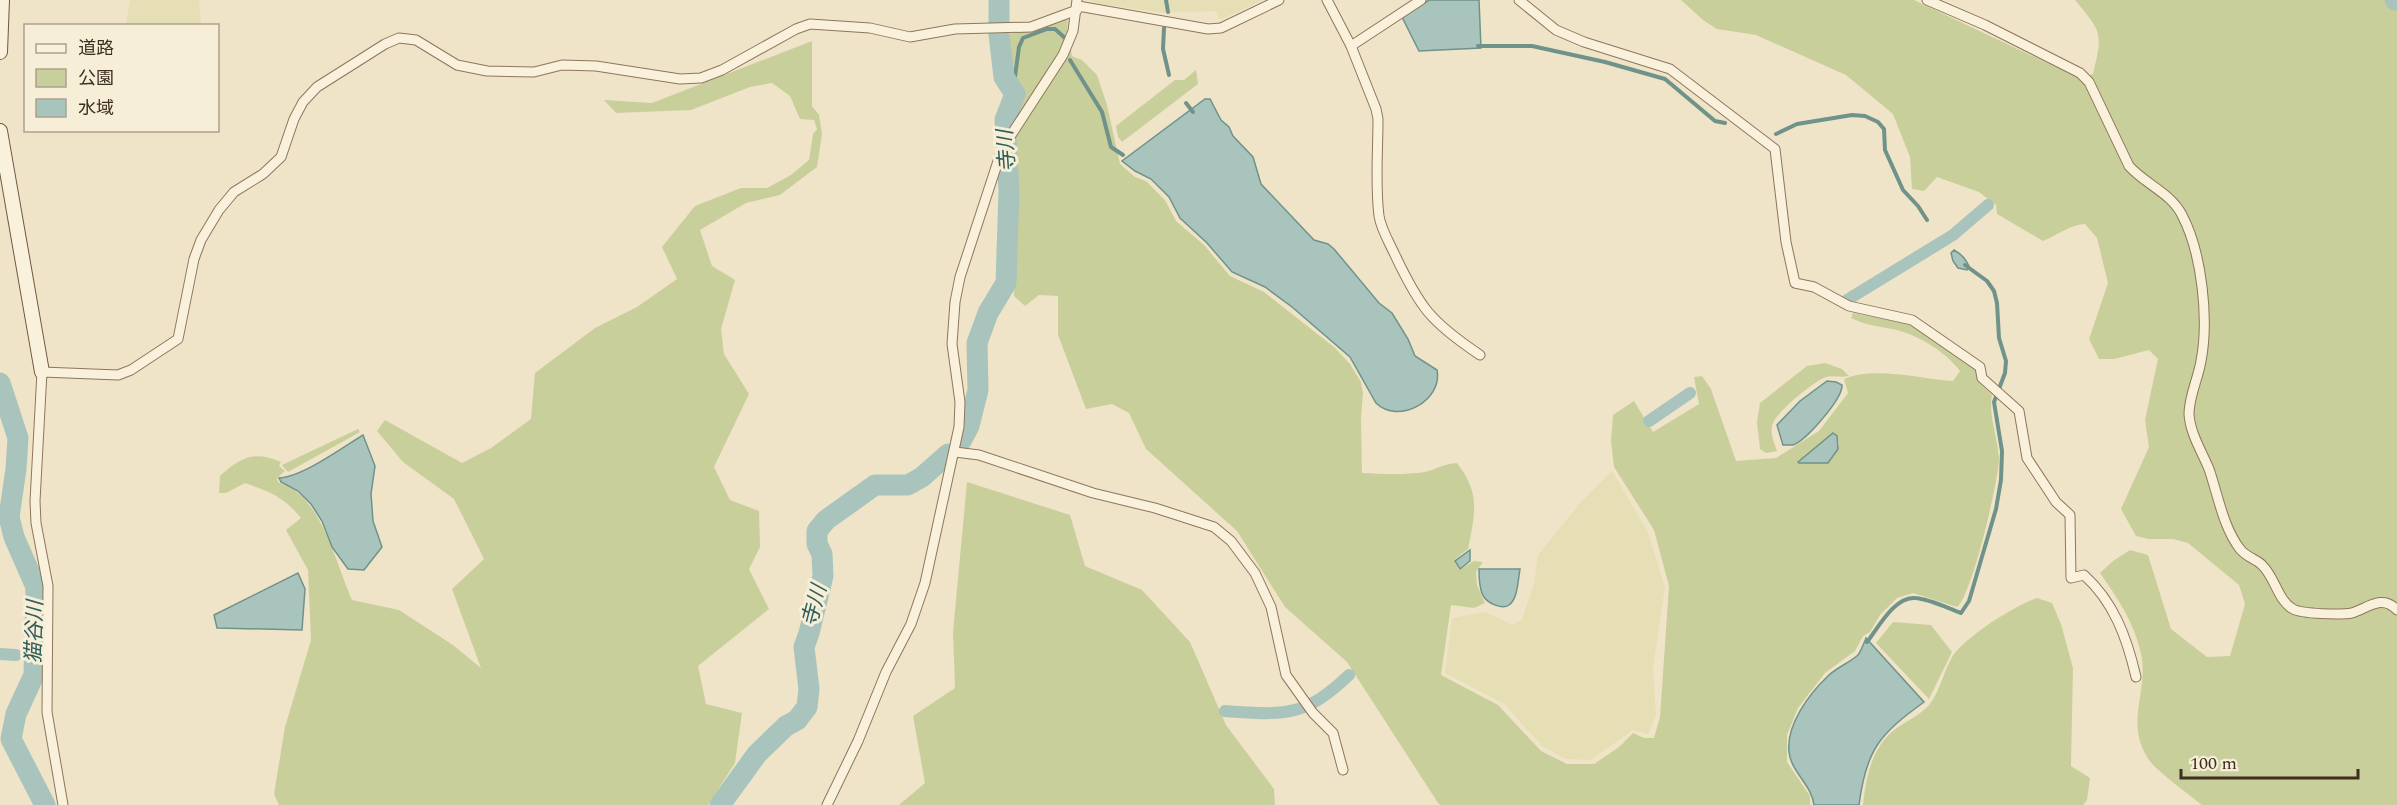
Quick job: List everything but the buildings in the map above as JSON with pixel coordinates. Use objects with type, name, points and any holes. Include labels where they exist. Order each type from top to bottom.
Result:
[{"type":"street","points":[[0,52],[2,0]]},
{"type":"street","points":[[42,372],[118,375],[131,370],[178,339],[194,259],[201,240],[219,210],[234,192],[263,174],[281,158],[294,119],[303,102],[317,87],[385,44],[399,38],[416,40],[457,65],[487,71],[534,72],[562,65],[596,66],[680,79],[701,78],[722,70],[796,29],[810,24],[870,27],[910,37],[954,29],[1031,27],[1077,5],[1208,29],[1221,28],[1279,0]]},
{"type":"street","points":[[1328,0],[1351,46],[1377,109],[1377,194],[1382,226],[1413,294],[1422,307],[1433,320],[1480,355]]},
{"type":"street","points":[[1351,46],[1421,0]]},
{"type":"street","points":[[1519,0],[1556,30],[1584,42],[1670,69],[1776,149],[1786,242],[1795,283],[1814,287],[1849,306],[1912,320],[1980,367],[1982,378],[2019,411],[2027,458],[2056,502],[2070,515],[2071,578],[2084,575],[2101,590],[2126,641],[2136,677]]},
{"type":"street","points":[[1927,0],[1985,25],[2080,73],[2089,82],[2129,166],[2139,177],[2169,198],[2181,213],[2198,254],[2202,296],[2203,350],[2189,416],[2192,430],[2209,468],[2229,529],[2241,550],[2261,564],[2287,604],[2295,610],[2351,613],[2373,603],[2383,602],[2397,610]]},
{"type":"street","points":[[827,805],[858,741],[886,672],[911,624],[926,583],[940,508],[954,453],[960,402],[952,344],[955,302],[960,277],[1002,149],[1063,55],[1073,32],[1077,5]]},
{"type":"street","points":[[0,132],[42,372],[35,501],[36,523],[48,586],[47,712],[63,805]]},
{"type":"street","points":[[954,453],[979,455],[1094,493],[1155,508],[1214,527],[1231,541],[1255,573],[1271,607],[1286,675],[1308,706],[1333,733],[1343,770]]},
{"type":"shaded area","points":[[130,0],[199,0],[201,24],[126,24]]},
{"type":"shaded area","points":[[1090,0],[1263,0],[1220,20],[1215,11],[1163,13],[1094,3]]},
{"type":"shaded area","points":[[1612,471],[1647,530],[1665,587],[1653,668],[1656,716],[1648,734],[1633,730],[1591,760],[1565,759],[1542,746],[1504,704],[1445,673],[1452,618],[1485,612],[1513,625],[1522,619],[1534,584],[1538,555],[1582,501]]},
{"type":"green space","points":[[1681,0],[1914,0],[2079,78],[2093,74],[2099,41],[2091,20],[2075,0],[2397,0],[2397,805],[2202,805],[2151,762],[2141,744],[2138,731],[2143,667],[2141,654],[2125,611],[2100,573],[2130,550],[2148,555],[2171,629],[2207,657],[2230,656],[2245,604],[2239,585],[2188,543],[2173,539],[2149,539],[2136,536],[2121,509],[2149,447],[2145,420],[2158,359],[2149,350],[2114,359],[2099,359],[2089,339],[2108,283],[2097,238],[2085,224],[2069,228],[2043,241],[1997,214],[1996,205],[1979,192],[1937,177],[1924,191],[1912,189],[1910,157],[1893,114],[1846,75],[1756,35],[1717,29]]},
{"type":"green space","points":[[1064,19],[1068,20],[1067,29],[1072,56],[1082,60],[1097,75],[1107,105],[1120,164],[1135,177],[1146,181],[1165,200],[1176,221],[1204,245],[1230,276],[1264,292],[1334,347],[1350,364],[1361,382],[1363,393],[1362,473],[1417,473],[1457,463],[1465,474],[1473,494],[1473,525],[1468,549],[1454,560],[1459,570],[1474,561],[1483,562],[1476,572],[1477,585],[1485,603],[1474,608],[1451,605],[1441,675],[1498,705],[1541,751],[1567,764],[1594,764],[1619,747],[1633,733],[1644,738],[1654,738],[1660,717],[1669,586],[1654,530],[1614,467],[1611,441],[1613,415],[1634,401],[1653,432],[1699,404],[1694,377],[1702,376],[1711,389],[1736,461],[1776,458],[1819,431],[1848,393],[1844,379],[1856,375],[1883,373],[1953,381],[1960,371],[1947,357],[1921,339],[1901,331],[1856,320],[1851,318],[1853,313],[1909,324],[1976,369],[1979,383],[1992,395],[1991,411],[1999,459],[1989,513],[1963,599],[1957,607],[1913,593],[1897,598],[1880,615],[1870,632],[1863,636],[1855,651],[1825,673],[1798,708],[1787,735],[1787,762],[1810,796],[1810,805],[1440,805],[1438,803],[1347,662],[1285,607],[1237,531],[1146,449],[1129,413],[1112,404],[1086,409],[1058,335],[1058,296],[1039,295],[1025,306],[1014,296],[1017,179],[1010,121],[1020,93],[1019,84],[1009,76],[1004,35],[1057,23]],"holes":[[[1832,433],[1839,442],[1838,449],[1828,463],[1799,463]]]},
{"type":"green space","points":[[812,41],[812,106],[819,115],[822,134],[817,167],[780,195],[746,203],[700,230],[712,266],[735,280],[721,329],[724,354],[749,394],[714,467],[730,500],[759,511],[760,547],[749,569],[769,609],[698,666],[706,704],[742,713],[735,763],[708,805],[279,805],[274,794],[285,727],[311,640],[308,570],[286,530],[301,518],[289,505],[276,496],[245,483],[226,493],[219,493],[220,476],[241,460],[255,456],[281,462],[279,466],[285,471],[277,478],[278,482],[298,493],[316,514],[352,600],[399,610],[453,645],[481,668],[452,589],[484,559],[454,499],[403,462],[377,431],[385,420],[462,463],[491,448],[531,419],[535,373],[595,328],[637,307],[677,279],[662,247],[695,206],[741,188],[767,188],[791,175],[809,160],[813,134],[817,129],[814,120],[800,119],[790,96],[772,83],[750,87],[691,110],[616,113],[604,100],[652,103]]},
{"type":"green space","points":[[1196,70],[1198,84],[1122,142],[1118,137],[1116,126],[1175,80],[1184,80]]},
{"type":"green space","points":[[1825,363],[1842,369],[1849,376],[1826,377],[1796,397],[1773,423],[1773,441],[1777,451],[1766,453],[1760,449],[1757,422],[1760,403],[1807,366]]},
{"type":"green space","points":[[358,429],[360,432],[288,472],[282,465]]},
{"type":"green space","points":[[967,482],[1070,515],[1085,566],[1142,590],[1190,642],[1226,725],[1274,789],[1275,805],[899,805],[925,783],[913,716],[955,688],[953,632]]},
{"type":"green space","points":[[2037,598],[2052,603],[2061,624],[2073,668],[2071,766],[2090,778],[2087,800],[2083,805],[1863,805],[1868,773],[1876,752],[1888,735],[1930,704],[1954,654],[1970,638],[1993,622],[2016,607]]},
{"type":"green space","points":[[1893,622],[1931,625],[1952,652],[1929,699],[1876,643]]},
{"type":"water","points":[[1429,0],[1479,0],[1481,48],[1419,51],[1402,17]]},
{"type":"water","points":[[1205,99],[1210,99],[1221,120],[1253,157],[1261,184],[1314,240],[1328,244],[1334,249],[1379,303],[1392,313],[1408,339],[1415,356],[1437,370],[1437,381],[1426,400],[1407,410],[1396,411],[1385,409],[1376,403],[1350,357],[1265,287],[1232,272],[1207,243],[1180,218],[1169,197],[1151,179],[1122,161]]},
{"type":"water","points":[[1954,250],[1966,261],[1969,266],[1967,270],[1958,268],[1953,261],[1951,253]]},
{"type":"water","points":[[1827,381],[1842,385],[1837,399],[1814,428],[1799,442],[1793,445],[1783,445],[1777,425],[1800,401]]},
{"type":"water","points":[[1833,433],[1837,436],[1838,449],[1828,463],[1798,462]]},
{"type":"water","points":[[363,435],[375,466],[371,494],[373,521],[382,547],[364,570],[348,569],[332,547],[322,521],[311,504],[298,491],[281,482],[279,478],[299,473]]},
{"type":"water","points":[[1470,550],[1470,561],[1460,569],[1455,561]]},
{"type":"water","points":[[1479,569],[1520,569],[1516,594],[1509,605],[1503,607],[1495,605],[1484,597],[1480,587]]},
{"type":"water","points":[[298,573],[305,589],[302,630],[217,628],[214,615]]},
{"type":"water","points":[[1866,638],[1924,702],[1896,724],[1878,744],[1866,770],[1859,805],[1814,805],[1810,791],[1793,766],[1789,752],[1791,731],[1800,711],[1813,692],[1831,673],[1858,655]]},
{"type":"waterway","name":"寺川","points":[[999,0],[999,25]]},
{"type":"waterway","points":[[1166,0],[1168,12]]},
{"type":"waterway","points":[[1164,28],[1163,49],[1169,75]]},
{"type":"waterway","points":[[1013,91],[1019,47],[1023,38],[1047,29],[1055,29],[1065,38]]},
{"type":"waterway","name":"寺川","points":[[961,441],[969,426],[978,390],[977,343],[988,313],[1006,283],[1009,191],[1005,120],[1015,94],[1004,77],[999,35]]},
{"type":"waterway","points":[[1478,46],[1532,46],[1605,62],[1665,79],[1715,121],[1725,123]]},
{"type":"waterway","points":[[1070,60],[1102,112],[1111,147],[1123,155]]},
{"type":"waterway","points":[[1186,103],[1193,112]]},
{"type":"waterway","points":[[1776,134],[1797,124],[1852,115],[1865,116],[1878,122],[1884,129],[1885,150],[1903,190],[1927,220]]},
{"type":"waterway","points":[[1847,300],[1953,235],[1988,205]]},
{"type":"waterway","points":[[1867,642],[1894,607],[1908,599],[1927,600],[1961,613],[1969,601],[1996,509],[2001,480],[2002,451],[1994,402],[2005,373],[2006,361],[1999,338],[1994,291],[1987,281],[1965,265]]},
{"type":"waterway","name":"猫谷川","points":[[0,383],[18,438],[9,517],[14,537],[36,587],[34,675],[16,714],[11,739],[45,805]]},
{"type":"waterway","points":[[1649,421],[1690,393]]},
{"type":"waterway","name":"寺川","points":[[720,805],[757,754],[786,726],[797,720],[807,707],[809,689],[804,647],[823,576],[822,554],[817,544],[817,531],[826,520],[875,485],[908,485],[922,477],[948,454]]},
{"type":"waterway","points":[[0,654],[16,655]]},
{"type":"waterway","points":[[1225,711],[1263,713],[1292,711],[1319,699],[1349,675]]}]
